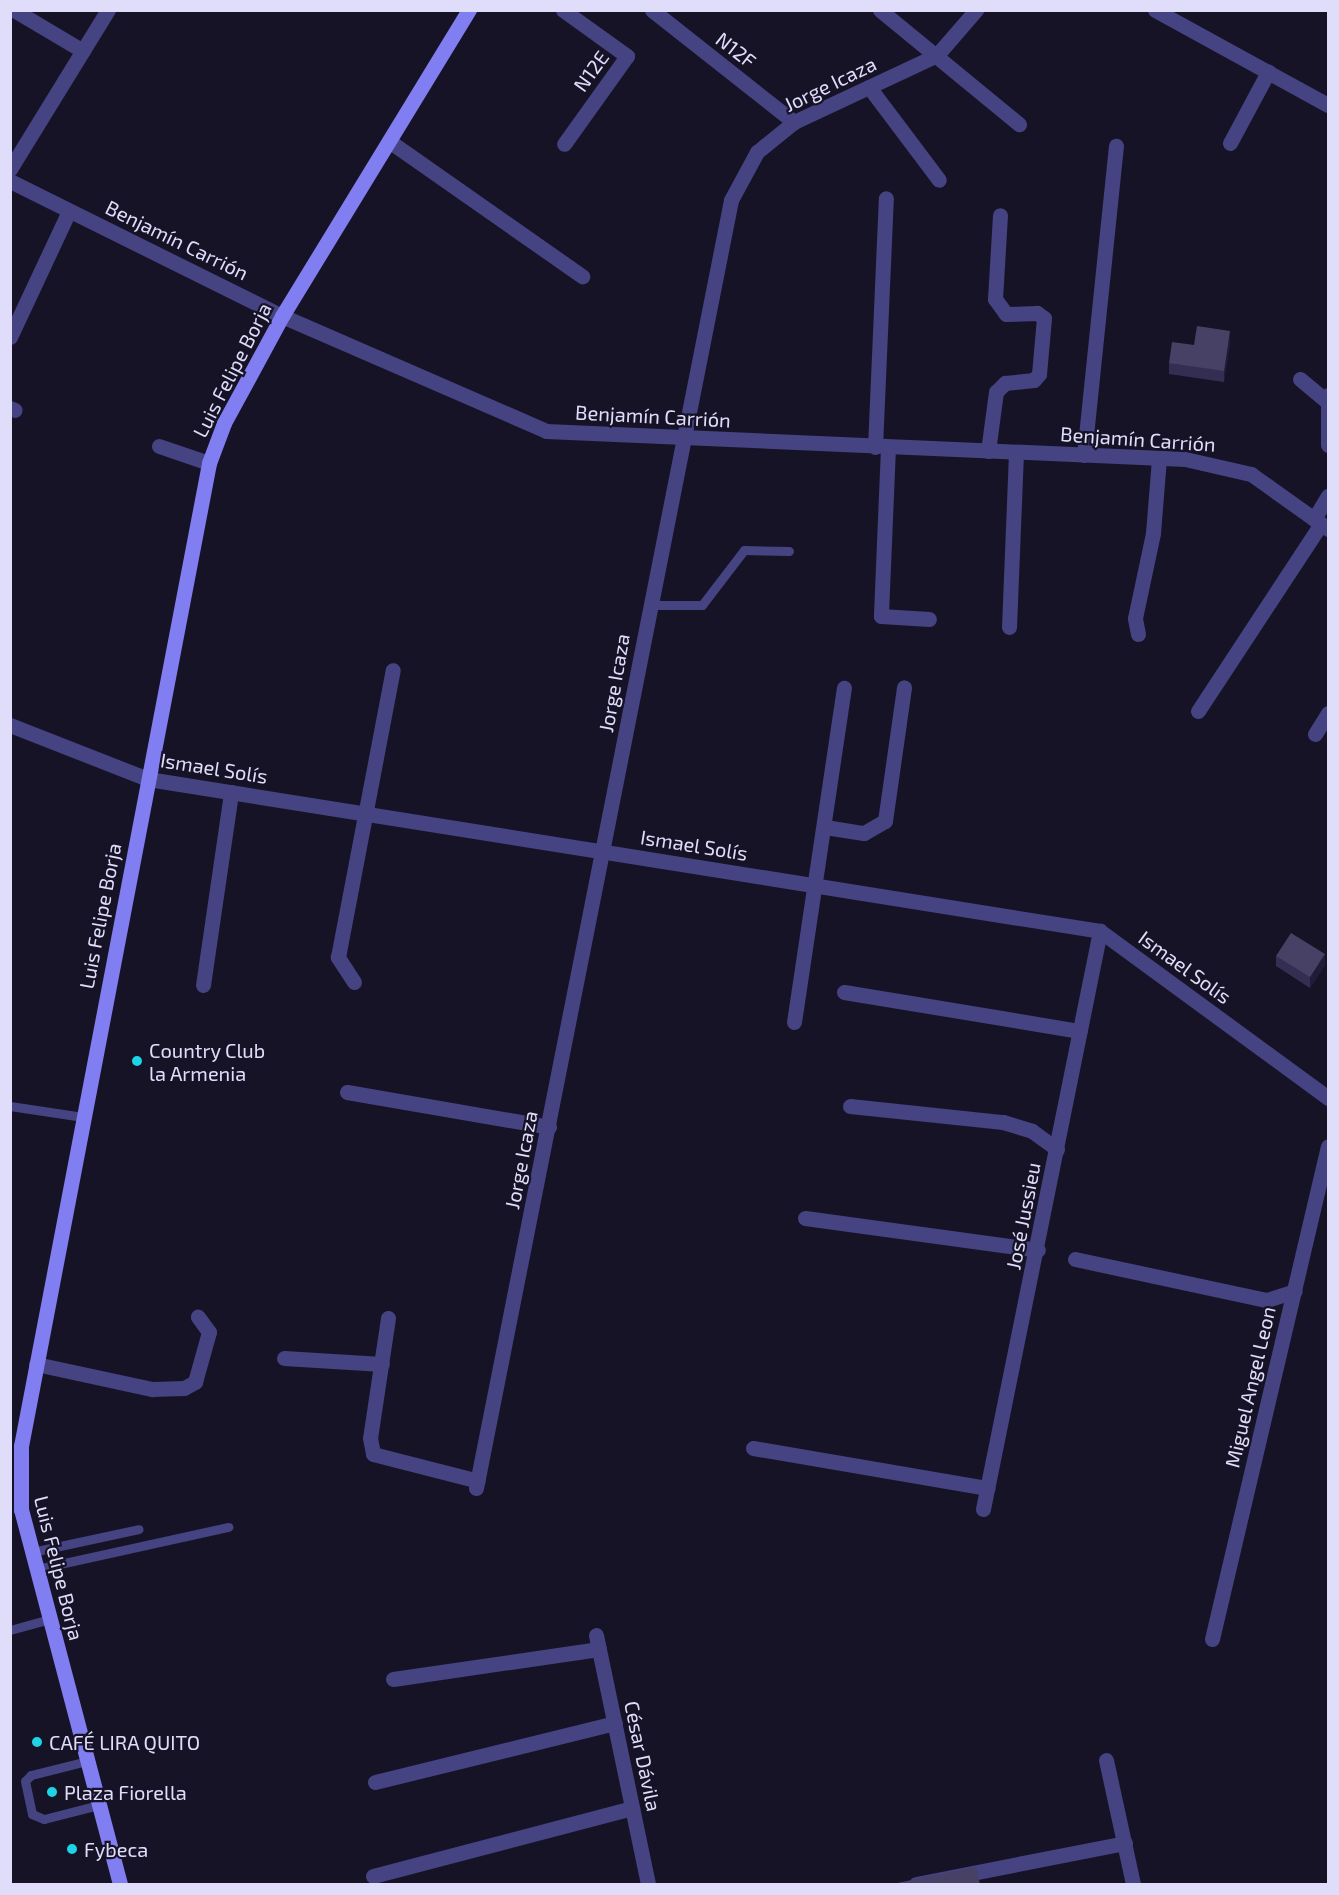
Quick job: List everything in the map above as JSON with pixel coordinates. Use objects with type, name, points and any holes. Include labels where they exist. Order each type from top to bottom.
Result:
[{"type":"street","points":[[14,10],[83,51]]},
{"type":"street","points":[[10,169],[108,10]]},
{"type":"street","name":"Luis Felipe Borja","points":[[120,1884],[37,1569],[14,1496],[36,1364],[209,463],[224,423],[282,316],[469,10]]},
{"type":"street","name":"N12E","points":[[563,10],[627,56],[564,144]]},
{"type":"street","name":"N12F","points":[[652,10],[794,122]]},
{"type":"street","points":[[880,10],[1019,124]]},
{"type":"street","name":"Jorge Icaza","points":[[382,1364],[370,1438],[373,1454],[477,1485],[605,852],[681,439],[731,200],[757,152],[794,122],[937,55],[976,10]]},
{"type":"street","points":[[1155,10],[1329,105]]},
{"type":"street","points":[[1230,143],[1268,72]]},
{"type":"street","points":[[869,87],[939,180]]},
{"type":"street","points":[[389,141],[582,276]]},
{"type":"street","points":[[1084,455],[1116,146]]},
{"type":"street","name":"Benjamín Carrión","points":[[10,181],[282,316],[530,426],[681,439],[1159,458],[1238,468],[1321,524]]},
{"type":"street","points":[[886,198],[881,447],[881,616],[929,619]]},
{"type":"street","points":[[10,337],[69,211]]},
{"type":"street","points":[[988,451],[996,392],[1005,383],[1034,380],[1039,374],[1044,318],[1037,313],[1006,314],[995,299],[1000,215]]},
{"type":"street","points":[[1300,380],[1327,398],[1329,445]]},
{"type":"street","points":[[159,446],[209,463]]},
{"type":"street","points":[[1009,627],[1016,453]]},
{"type":"street","points":[[1138,634],[1136,618],[1153,533],[1159,458]]},
{"type":"street","points":[[1198,711],[1321,524],[1329,495]]},
{"type":"street","points":[[354,982],[338,957],[393,670]]},
{"type":"street","points":[[825,827],[864,833],[885,821],[904,687]]},
{"type":"street","points":[[794,1022],[844,688]]},
{"type":"street","points":[[1315,734],[1329,713]]},
{"type":"street","name":"Ismael Solís","points":[[10,725],[148,779],[1100,931],[1329,1098]]},
{"type":"street","points":[[203,985],[231,792]]},
{"type":"street","name":"José Jussieu","points":[[983,1509],[1038,1250],[1100,931]]},
{"type":"street","points":[[844,992],[1080,1031]]},
{"type":"street","points":[[347,1092],[549,1127]]},
{"type":"street","points":[[850,1106],[1003,1122],[1032,1131],[1057,1149]]},
{"type":"street","name":"Miguel Angel Leon","points":[[1212,1638],[1329,1146]]},
{"type":"street","points":[[805,1218],[1038,1250]]},
{"type":"street","points":[[1075,1259],[1267,1300],[1294,1291]]},
{"type":"street","points":[[36,1364],[152,1389],[184,1388],[195,1382],[209,1332],[198,1317]]},
{"type":"street","points":[[284,1358],[382,1364],[388,1317]]},
{"type":"street","points":[[753,1448],[988,1488]]},
{"type":"street","name":"César Dávila","points":[[393,1679],[598,1642],[648,1884]]},
{"type":"street","points":[[375,1782],[615,1723]]},
{"type":"street","points":[[1106,1760],[1133,1884]]},
{"type":"street","points":[[373,1876],[632,1808]]},
{"type":"street","points":[[916,1884],[1125,1843]]},
{"type":"lane","points":[[650,605],[702,605],[744,550],[789,551]]},
{"type":"lane","points":[[10,1106],[83,1117]]},
{"type":"lane","points":[[37,1569],[228,1527]]},
{"type":"lane","points":[[32,1552],[139,1529]]},
{"type":"lane","points":[[10,1630],[50,1619]]},
{"type":"lane","points":[[87,1761],[31,1775],[25,1781],[32,1814],[44,1819],[99,1805]]},
{"type":"building","points":[[1197,326],[1230,331],[1224,371],[1169,363],[1172,342],[1194,345]]},
{"type":"building","points":[[1291,933],[1325,954],[1310,977],[1276,956]]},
{"type":"building","points":[[976,1867],[980,1884],[892,1884]]},
{"type":"place","name":"Country Club la Armenia","points":[[137,1061]]},
{"type":"place","name":"CAFÉ LIRA QUITO","points":[[37,1742]]},
{"type":"place","name":"Plaza Fiorella","points":[[52,1792]]},
{"type":"place","name":"Fybeca","points":[[72,1849]]}]
